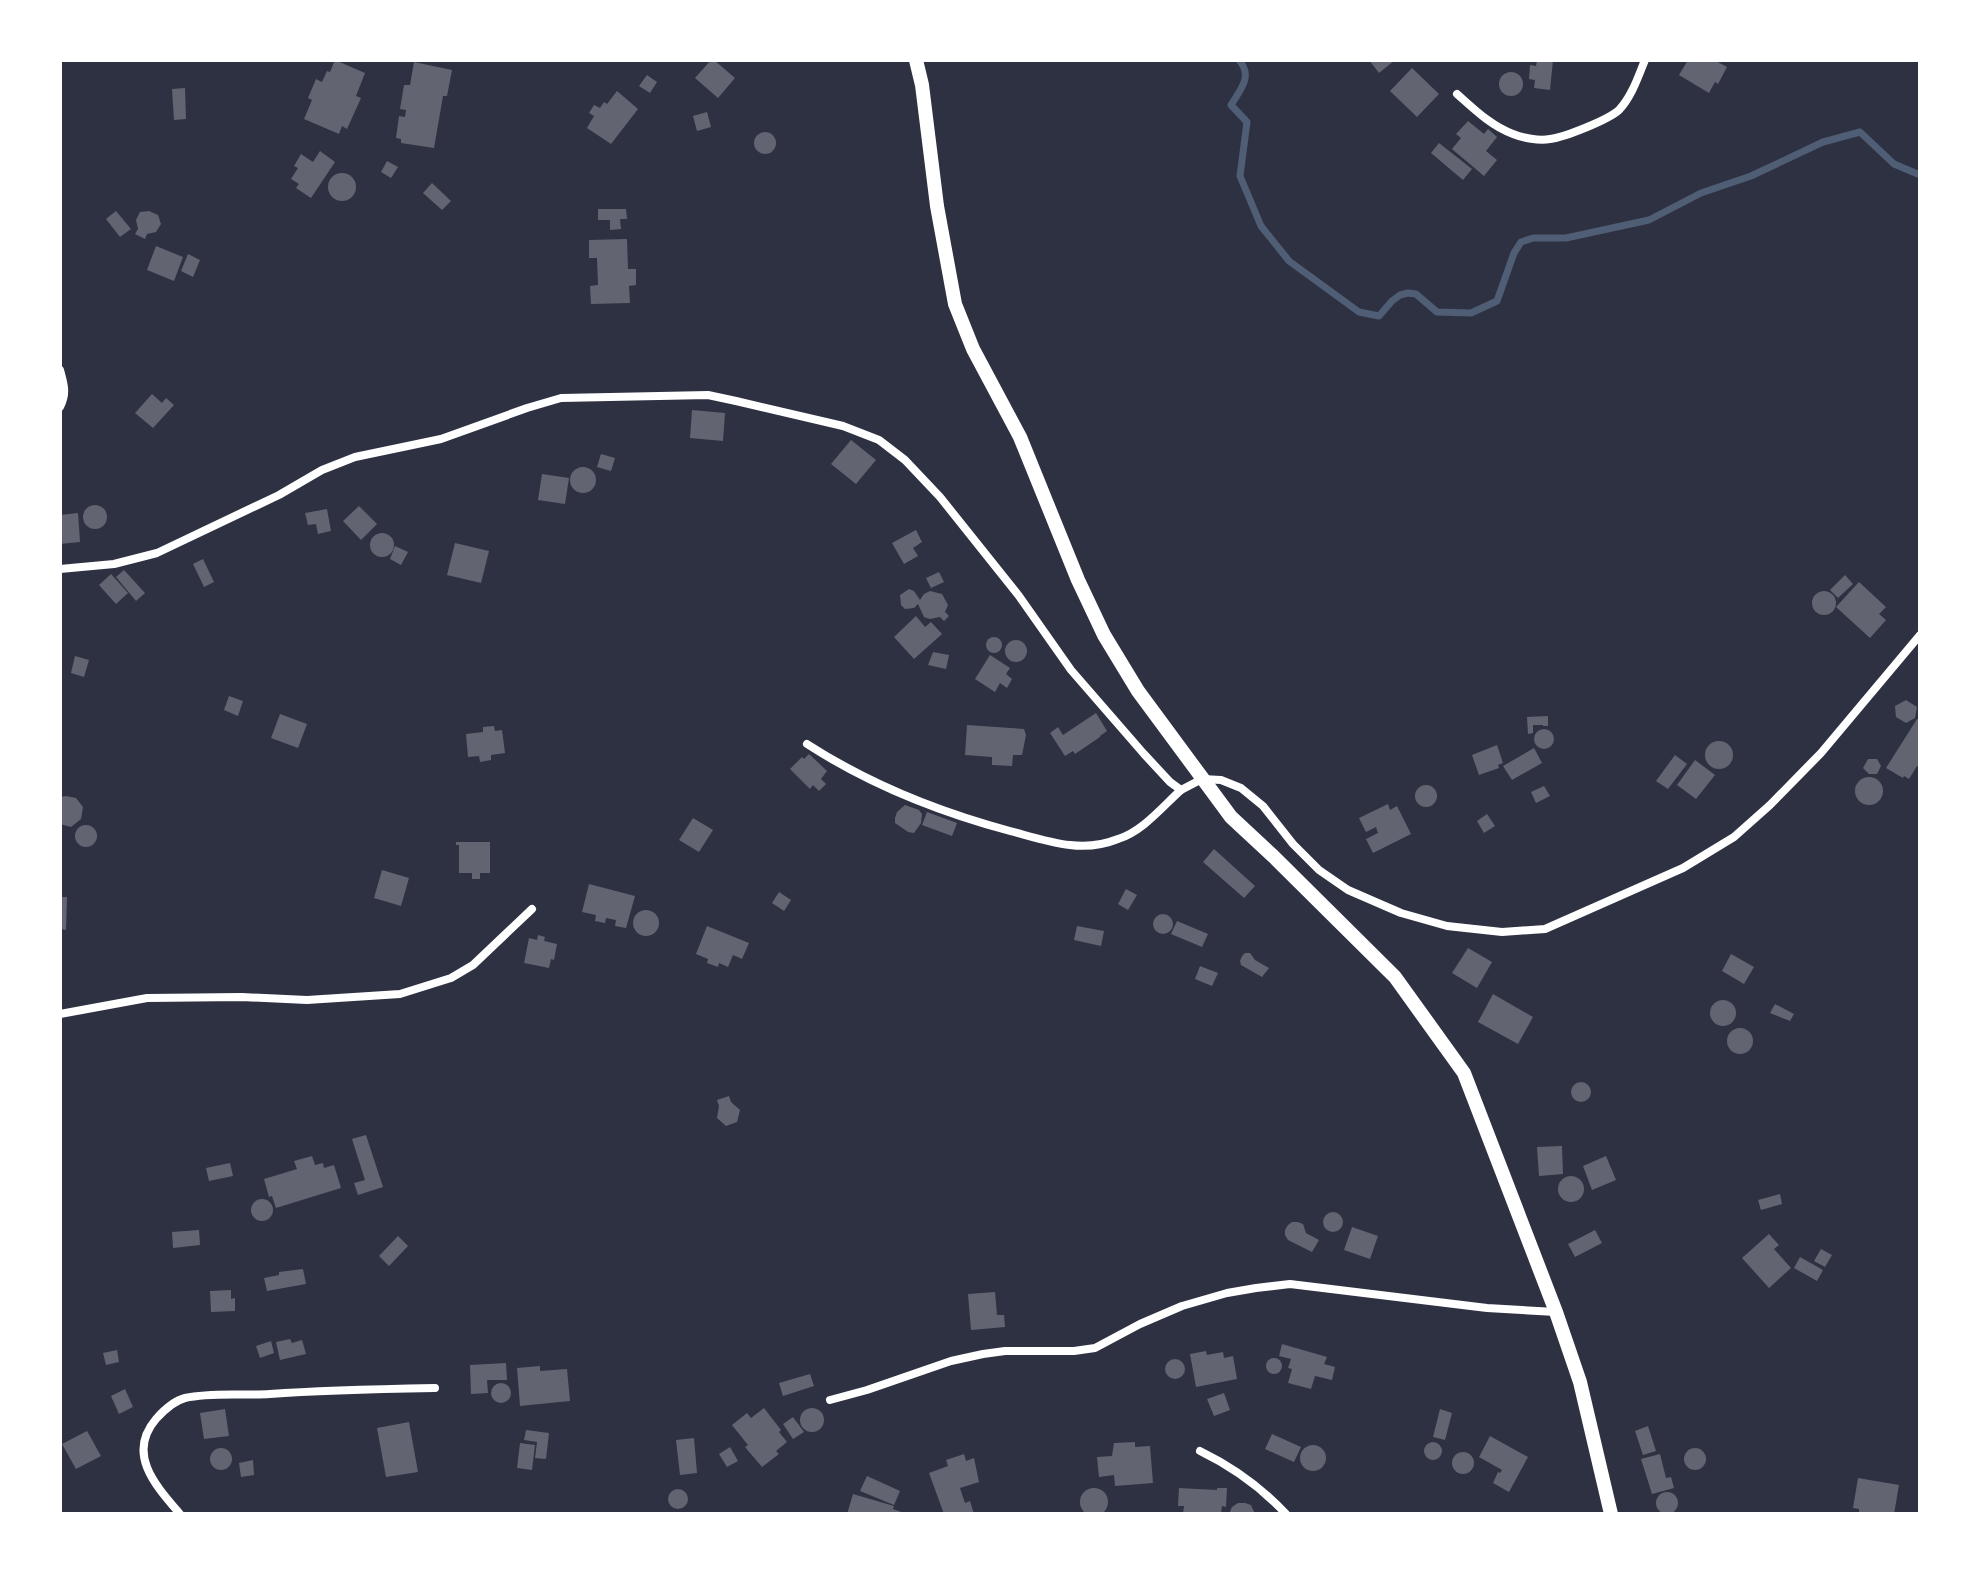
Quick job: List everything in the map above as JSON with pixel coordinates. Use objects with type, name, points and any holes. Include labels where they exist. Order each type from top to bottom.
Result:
[{"type":"street","points":[[916,60],[955,304],[973,349],[1020,437],[1078,580],[1104,635],[1138,691],[1231,817],[1395,977],[1464,1073],[1580,1382],[1611,1514]]},
{"type":"street","points":[[1457,94],[1487,119],[1515,135],[1550,139],[1575,132],[1616,113],[1634,88],[1645,60]]},
{"type":"street","points":[[60,370],[65,398],[60,407]]},
{"type":"street","points":[[60,569],[114,564],[157,553],[279,495],[322,470],[355,457],[441,439],[561,398],[708,395],[843,426],[879,440],[905,460],[940,497],[1000,571],[1071,670],[1144,754],[1181,790]]},
{"type":"street","points":[[807,744],[877,784],[977,822],[1069,845],[1095,845],[1121,838],[1145,823],[1181,790],[1202,779],[1221,780],[1241,788],[1263,806],[1293,844],[1319,870],[1348,890],[1401,913],[1447,926],[1502,932],[1545,929],[1683,868],[1734,837],[1821,753],[1920,635]]},
{"type":"street","points":[[60,1014],[147,998],[307,1000],[400,994],[451,978],[473,965],[532,909]]},
{"type":"street","points":[[830,1400],[951,1361],[983,1354],[1095,1348],[1182,1306],[1227,1293],[1290,1284],[1487,1308],[1556,1312]]},
{"type":"street","points":[[180,1514],[146,1470],[143,1445],[150,1427],[166,1408],[182,1398],[327,1389],[435,1388]]},
{"type":"street","points":[[1200,1451],[1245,1477],[1286,1514]]},
{"type":"building","points":[[335,60],[365,73],[356,96],[361,98],[347,129],[342,126],[339,134],[304,119],[316,79],[322,82]]},
{"type":"building","points":[[711,60],[735,78],[718,98],[695,78]]},
{"type":"building","points":[[1369,60],[1395,60],[1379,73]]},
{"type":"building","points":[[1537,60],[1553,60],[1550,90],[1534,88],[1535,80],[1529,79],[1530,65],[1536,66]]},
{"type":"building","points":[[1688,60],[1714,60],[1727,67],[1709,93],[1679,75]]},
{"type":"building","points":[[414,62],[452,70],[447,96],[443,96],[434,148],[401,143],[401,139],[396,138],[399,116],[405,117],[406,110],[400,109],[404,85],[410,85]]},
{"type":"building","points":[[1412,68],[1439,94],[1417,117],[1390,91]]},
{"type":"building","points":[[1511,72],[1522,79],[1523,84],[1516,95],[1511,96],[1500,89],[1499,84],[1506,73]]},
{"type":"building","points":[[647,75],[657,82],[650,93],[639,86]]},
{"type":"building","points":[[185,88],[186,119],[174,120],[172,89]]},
{"type":"building","points":[[617,91],[638,109],[611,144],[587,128],[594,116],[589,113],[594,105],[600,108],[604,102],[607,104]]},
{"type":"building","points":[[707,112],[711,127],[697,131],[693,116]]},
{"type":"building","points":[[1468,121],[1484,134],[1488,129],[1497,137],[1486,151],[1497,160],[1484,176],[1452,149],[1461,138],[1456,134]]},
{"type":"building","points":[[765,132],[773,135],[776,143],[773,151],[765,154],[757,151],[754,143],[757,135]]},
{"type":"building","points":[[1439,143],[1472,169],[1463,180],[1431,153]]},
{"type":"building","points":[[320,151],[335,162],[311,198],[296,188],[299,184],[291,179],[298,168],[294,166],[301,154],[313,162]]},
{"type":"building","points":[[387,161],[398,167],[391,178],[381,172]]},
{"type":"building","points":[[342,173],[352,177],[356,187],[352,197],[342,201],[332,197],[328,187],[332,177]]},
{"type":"building","points":[[432,183],[451,201],[442,210],[423,193]]},
{"type":"building","points":[[598,209],[626,209],[627,219],[620,219],[621,229],[610,230],[610,220],[598,220]]},
{"type":"building","points":[[116,211],[131,229],[120,237],[106,219]]},
{"type":"building","points":[[149,211],[158,215],[161,224],[156,232],[147,234],[145,239],[135,234],[138,229],[136,220],[140,212]]},
{"type":"building","points":[[627,239],[628,269],[636,269],[636,285],[629,286],[630,303],[591,304],[590,286],[598,285],[597,258],[589,258],[589,240]]},
{"type":"building","points":[[156,246],[183,257],[174,281],[147,270]]},
{"type":"building","points":[[188,254],[200,260],[193,277],[181,271]]},
{"type":"building","points":[[152,394],[162,403],[166,398],[174,405],[153,428],[135,413]]},
{"type":"building","points":[[692,410],[725,413],[723,441],[690,438]]},
{"type":"building","points":[[851,440],[876,460],[856,484],[831,464]]},
{"type":"building","points":[[601,454],[615,458],[611,471],[597,467]]},
{"type":"building","points":[[583,467],[592,471],[596,480],[592,489],[583,493],[574,489],[570,480],[574,471]]},
{"type":"building","points":[[542,474],[569,478],[565,504],[538,500]]},
{"type":"building","points":[[95,505],[104,508],[107,517],[104,526],[95,529],[86,526],[83,517],[86,508]]},
{"type":"building","points":[[359,506],[377,524],[361,540],[343,521]]},
{"type":"building","points":[[327,509],[331,531],[318,534],[316,524],[308,525],[305,513]]},
{"type":"building","points":[[78,513],[80,542],[60,544],[60,515]]},
{"type":"building","points":[[916,530],[922,542],[913,548],[918,556],[904,564],[892,543]]},
{"type":"building","points":[[382,533],[390,537],[394,545],[390,553],[382,557],[374,553],[370,545],[374,537]]},
{"type":"building","points":[[455,543],[489,551],[481,583],[447,575]]},
{"type":"building","points":[[395,546],[408,552],[401,565],[390,559]]},
{"type":"building","points":[[203,559],[214,582],[204,587],[193,564]]},
{"type":"building","points":[[124,570],[145,593],[136,601],[116,577]]},
{"type":"building","points":[[939,572],[944,582],[931,588],[926,578]]},
{"type":"building","points":[[111,574],[128,593],[116,604],[99,585]]},
{"type":"building","points":[[1845,575],[1853,584],[1838,598],[1830,590]]},
{"type":"building","points":[[1859,582],[1886,607],[1879,614],[1886,620],[1870,638],[1836,607]]},
{"type":"building","points":[[909,589],[920,600],[930,591],[942,594],[948,605],[945,612],[949,616],[944,621],[940,617],[924,617],[918,604],[905,609],[901,605],[900,595]]},
{"type":"building","points":[[1824,591],[1832,595],[1836,603],[1832,611],[1824,615],[1816,611],[1812,603],[1816,595]]},
{"type":"building","points":[[916,616],[925,627],[931,622],[942,634],[914,659],[894,637]]},
{"type":"building","points":[[991,637],[997,637],[1002,645],[1000,651],[991,653],[986,648],[986,642]]},
{"type":"building","points":[[1016,640],[1024,643],[1027,651],[1024,659],[1016,662],[1008,659],[1005,651],[1008,643]]},
{"type":"building","points":[[933,652],[949,655],[946,669],[928,665]]},
{"type":"building","points":[[990,655],[1010,668],[1006,674],[1012,679],[1007,688],[1000,683],[995,692],[975,679]]},
{"type":"building","points":[[75,656],[89,660],[84,677],[71,673]]},
{"type":"building","points":[[229,696],[243,701],[238,716],[224,710]]},
{"type":"building","points":[[1906,700],[1917,707],[1915,718],[1906,723],[1896,717],[1895,706]]},
{"type":"building","points":[[1096,713],[1107,731],[1075,754],[1073,751],[1065,756],[1050,733],[1058,727],[1063,735]]},
{"type":"building","points":[[280,714],[307,724],[298,748],[271,738]]},
{"type":"building","points":[[1548,716],[1548,726],[1533,725],[1533,733],[1528,734],[1527,717]]},
{"type":"building","points":[[1917,719],[1920,720],[1920,768],[1917,766],[1909,779],[1903,778],[1886,768]]},
{"type":"building","points":[[967,725],[1024,729],[1026,735],[1022,755],[1013,755],[1012,766],[992,765],[992,757],[965,755]]},
{"type":"building","points":[[494,726],[495,731],[502,730],[505,753],[491,755],[491,760],[480,762],[479,756],[468,757],[466,734],[483,732],[483,727]]},
{"type":"building","points":[[1544,729],[1551,732],[1554,739],[1551,746],[1544,749],[1537,746],[1534,739],[1537,732]]},
{"type":"building","points":[[1719,741],[1729,745],[1733,755],[1729,765],[1719,769],[1709,765],[1705,755],[1709,745]]},
{"type":"building","points":[[1497,745],[1503,763],[1498,765],[1499,768],[1479,775],[1472,755]]},
{"type":"building","points":[[1534,748],[1542,763],[1512,780],[1503,766]]},
{"type":"building","points":[[809,754],[827,771],[821,779],[826,784],[819,791],[813,785],[810,789],[790,769]]},
{"type":"building","points":[[1675,755],[1687,764],[1668,789],[1656,781]]},
{"type":"building","points":[[1868,759],[1877,759],[1881,766],[1877,774],[1869,774],[1863,768]]},
{"type":"building","points":[[1695,760],[1715,775],[1696,799],[1677,785]]},
{"type":"building","points":[[1869,777],[1879,781],[1883,791],[1879,801],[1869,805],[1859,801],[1855,791],[1859,781]]},
{"type":"building","points":[[1426,785],[1437,796],[1426,807],[1415,796]]},
{"type":"building","points":[[1544,786],[1550,796],[1536,803],[1531,792]]},
{"type":"building","points":[[60,797],[76,798],[83,807],[81,819],[71,827],[60,824]]},
{"type":"building","points":[[1388,804],[1390,810],[1397,806],[1411,834],[1373,853],[1366,839],[1378,833],[1376,827],[1366,832],[1359,818]]},
{"type":"building","points":[[905,805],[922,814],[921,823],[914,833],[895,823],[897,812]]},
{"type":"building","points":[[927,812],[957,823],[952,836],[922,825]]},
{"type":"building","points":[[1487,814],[1495,826],[1484,833],[1477,821]]},
{"type":"building","points":[[693,818],[713,830],[699,852],[679,840]]},
{"type":"building","points":[[86,825],[94,828],[97,836],[94,844],[86,847],[78,844],[75,836],[78,828]]},
{"type":"building","points":[[456,842],[490,842],[490,873],[480,873],[480,879],[472,879],[472,873],[459,873],[459,845]]},
{"type":"building","points":[[1214,849],[1255,886],[1244,898],[1203,862]]},
{"type":"building","points":[[382,870],[409,878],[401,906],[374,898]]},
{"type":"building","points":[[589,884],[635,896],[626,928],[615,926],[616,920],[606,918],[605,923],[595,921],[596,915],[582,912]]},
{"type":"building","points":[[1126,889],[1137,895],[1128,910],[1118,904]]},
{"type":"building","points":[[779,892],[791,900],[784,911],[772,903]]},
{"type":"building","points":[[60,897],[67,897],[66,930],[60,929]]},
{"type":"building","points":[[646,910],[656,913],[659,923],[656,933],[646,936],[636,933],[633,923],[636,913]]},
{"type":"building","points":[[1163,914],[1170,917],[1173,924],[1170,931],[1163,934],[1156,931],[1153,924],[1156,917]]},
{"type":"building","points":[[1177,921],[1208,934],[1202,947],[1171,934]]},
{"type":"building","points":[[707,926],[749,943],[742,959],[733,955],[728,967],[719,963],[718,967],[696,954]]},
{"type":"building","points":[[1077,926],[1104,931],[1101,946],[1074,940]]},
{"type":"building","points":[[538,935],[545,937],[544,941],[557,944],[549,968],[524,963],[529,938],[537,940]]},
{"type":"building","points":[[1468,948],[1492,962],[1477,988],[1452,973]]},
{"type":"building","points":[[1245,953],[1250,953],[1269,968],[1262,977],[1241,965]]},
{"type":"building","points":[[1731,954],[1754,967],[1744,984],[1722,971]]},
{"type":"building","points":[[1200,966],[1218,973],[1212,986],[1195,979]]},
{"type":"building","points":[[1493,994],[1533,1017],[1518,1044],[1478,1022]]},
{"type":"building","points":[[1723,1000],[1732,1004],[1736,1013],[1732,1022],[1723,1026],[1714,1022],[1710,1013],[1714,1004]]},
{"type":"building","points":[[1775,1004],[1794,1014],[1790,1021],[1770,1013]]},
{"type":"building","points":[[1740,1028],[1750,1031],[1753,1041],[1750,1051],[1740,1054],[1730,1051],[1727,1041],[1730,1031]]},
{"type":"building","points":[[1581,1082],[1588,1085],[1591,1092],[1588,1099],[1581,1102],[1574,1099],[1571,1092],[1574,1085]]},
{"type":"building","points":[[729,1096],[740,1110],[737,1122],[726,1126],[717,1118],[717,1100]]},
{"type":"building","points":[[366,1135],[383,1187],[358,1195],[354,1183],[365,1180],[352,1139]]},
{"type":"building","points":[[1562,1146],[1563,1174],[1539,1176],[1537,1147]]},
{"type":"building","points":[[312,1156],[315,1165],[323,1163],[324,1168],[334,1165],[341,1188],[276,1208],[264,1179],[297,1169],[294,1161]]},
{"type":"building","points":[[1606,1156],[1616,1180],[1592,1190],[1583,1166]]},
{"type":"building","points":[[230,1163],[233,1176],[209,1181],[206,1168]]},
{"type":"building","points":[[1571,1176],[1580,1180],[1584,1189],[1580,1198],[1571,1202],[1562,1198],[1558,1189],[1562,1180]]},
{"type":"building","points":[[1780,1194],[1782,1204],[1761,1210],[1758,1200]]},
{"type":"building","points":[[262,1199],[270,1202],[273,1210],[270,1218],[262,1221],[254,1218],[251,1210],[254,1202]]},
{"type":"building","points":[[1329,1212],[1337,1212],[1343,1222],[1337,1232],[1329,1232],[1323,1226],[1323,1218]]},
{"type":"building","points":[[1292,1222],[1303,1224],[1306,1233],[1319,1240],[1312,1252],[1288,1240],[1285,1230]]},
{"type":"building","points":[[1352,1227],[1378,1236],[1370,1259],[1344,1250]]},
{"type":"building","points":[[199,1230],[200,1245],[173,1248],[172,1232]]},
{"type":"building","points":[[1595,1230],[1602,1243],[1575,1257],[1568,1244]]},
{"type":"building","points":[[1769,1234],[1779,1245],[1774,1249],[1791,1268],[1769,1288],[1742,1258]]},
{"type":"building","points":[[398,1236],[408,1246],[389,1266],[379,1256]]},
{"type":"building","points":[[1821,1249],[1832,1255],[1825,1267],[1814,1261]]},
{"type":"building","points":[[1800,1257],[1823,1270],[1817,1281],[1794,1268]]},
{"type":"building","points":[[303,1269],[306,1284],[267,1291],[264,1278],[279,1275],[279,1272]]},
{"type":"building","points":[[231,1290],[231,1299],[235,1298],[235,1311],[211,1312],[210,1291]]},
{"type":"building","points":[[995,1292],[997,1315],[1004,1315],[1005,1327],[971,1330],[968,1294]]},
{"type":"building","points":[[290,1339],[292,1343],[302,1340],[306,1354],[280,1360],[276,1342]]},
{"type":"building","points":[[271,1341],[274,1353],[260,1358],[256,1346]]},
{"type":"building","points":[[1282,1344],[1327,1357],[1324,1364],[1335,1367],[1332,1380],[1315,1376],[1311,1389],[1288,1383],[1291,1359],[1279,1356]]},
{"type":"building","points":[[117,1350],[119,1362],[106,1365],[103,1353]]},
{"type":"building","points":[[1206,1351],[1207,1355],[1223,1352],[1224,1358],[1233,1356],[1237,1379],[1196,1387],[1190,1354]]},
{"type":"building","points":[[1274,1358],[1282,1366],[1274,1374],[1266,1366]]},
{"type":"building","points":[[1171,1359],[1179,1359],[1185,1369],[1179,1379],[1171,1379],[1165,1373],[1165,1365]]},
{"type":"building","points":[[506,1363],[507,1380],[487,1380],[488,1393],[471,1394],[470,1365]]},
{"type":"building","points":[[540,1366],[540,1371],[567,1369],[570,1401],[520,1406],[517,1368]]},
{"type":"building","points":[[810,1374],[814,1386],[783,1396],[779,1383]]},
{"type":"building","points":[[501,1383],[508,1386],[511,1393],[508,1400],[501,1403],[494,1400],[491,1393],[494,1386]]},
{"type":"building","points":[[125,1389],[133,1407],[119,1414],[111,1396]]},
{"type":"building","points":[[1224,1393],[1230,1410],[1214,1416],[1207,1399]]},
{"type":"building","points":[[764,1408],[787,1442],[776,1451],[779,1454],[762,1467],[732,1425],[747,1413],[751,1418]]},
{"type":"building","points":[[812,1408],[821,1411],[824,1420],[821,1429],[812,1432],[803,1429],[800,1420],[803,1411]]},
{"type":"building","points":[[225,1409],[229,1436],[204,1439],[200,1413]]},
{"type":"building","points":[[1440,1409],[1452,1413],[1445,1440],[1433,1437]]},
{"type":"building","points":[[793,1417],[804,1432],[793,1439],[783,1424]]},
{"type":"building","points":[[409,1422],[418,1472],[386,1477],[377,1428]]},
{"type":"building","points":[[1648,1426],[1656,1451],[1643,1455],[1635,1431]]},
{"type":"building","points":[[526,1430],[549,1433],[546,1459],[535,1458],[537,1442],[524,1440]]},
{"type":"building","points":[[87,1431],[101,1456],[76,1469],[62,1444]]},
{"type":"building","points":[[1272,1434],[1301,1447],[1294,1462],[1265,1449]]},
{"type":"building","points":[[1490,1436],[1528,1457],[1509,1492],[1493,1483],[1502,1470],[1479,1457]]},
{"type":"building","points":[[694,1438],[697,1473],[680,1475],[676,1440]]},
{"type":"building","points":[[1135,1442],[1135,1447],[1150,1446],[1153,1483],[1115,1486],[1114,1475],[1099,1477],[1097,1457],[1112,1456],[1114,1443]]},
{"type":"building","points":[[1429,1442],[1437,1442],[1442,1451],[1440,1458],[1429,1460],[1424,1455],[1424,1447]]},
{"type":"building","points":[[520,1443],[535,1445],[532,1470],[517,1468]]},
{"type":"building","points":[[1313,1445],[1322,1449],[1326,1458],[1322,1467],[1313,1471],[1304,1467],[1300,1458],[1304,1449]]},
{"type":"building","points":[[730,1447],[738,1461],[727,1467],[719,1454]]},
{"type":"building","points":[[221,1448],[232,1459],[221,1470],[210,1459]]},
{"type":"building","points":[[1695,1448],[1706,1459],[1695,1470],[1684,1459]]},
{"type":"building","points":[[1459,1452],[1467,1452],[1474,1463],[1467,1474],[1459,1474],[1452,1467],[1452,1459]]},
{"type":"building","points":[[964,1454],[966,1461],[974,1458],[979,1482],[960,1488],[965,1503],[970,1501],[974,1514],[944,1514],[929,1473],[948,1466],[946,1460]]},
{"type":"building","points":[[1660,1454],[1666,1478],[1671,1477],[1674,1488],[1652,1494],[1641,1459]]},
{"type":"building","points":[[253,1460],[254,1475],[241,1477],[239,1463]]},
{"type":"building","points":[[867,1476],[900,1491],[894,1505],[860,1491]]},
{"type":"building","points":[[1858,1478],[1899,1485],[1894,1514],[1859,1514],[1859,1509],[1853,1508]]},
{"type":"building","points":[[1094,1488],[1104,1492],[1108,1502],[1104,1512],[1094,1516],[1084,1512],[1080,1502],[1084,1492]]},
{"type":"building","points":[[1179,1488],[1227,1488],[1226,1507],[1222,1506],[1221,1514],[1183,1514],[1184,1506],[1178,1506]]},
{"type":"building","points":[[678,1489],[685,1492],[688,1499],[685,1506],[678,1509],[671,1506],[668,1499],[671,1492]]},
{"type":"building","points":[[1663,1492],[1671,1492],[1678,1503],[1671,1514],[1663,1514],[1656,1507],[1656,1499]]},
{"type":"building","points":[[853,1494],[894,1506],[893,1509],[907,1514],[847,1514]]},
{"type":"building","points":[[1238,1503],[1251,1505],[1255,1514],[1229,1514]]},
{"type":"waterway","points":[[1239,60],[1245,77],[1231,105],[1247,122],[1240,176],[1261,226],[1289,261],[1359,312],[1379,316],[1392,301],[1408,293],[1416,294],[1437,312],[1471,313],[1497,301],[1521,242],[1533,238],[1566,238],[1649,220],[1701,193],[1751,176],[1823,142],[1860,132],[1894,164],[1920,175]]}]
